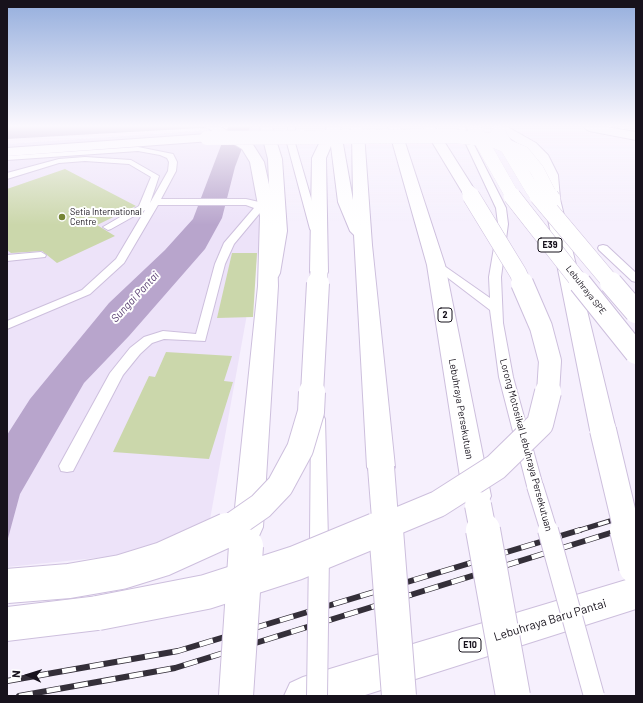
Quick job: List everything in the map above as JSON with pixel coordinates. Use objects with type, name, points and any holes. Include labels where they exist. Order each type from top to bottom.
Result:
[{"type":"main road","points":[[236,696],[246,546],[268,286],[268,216],[256,160]]},
{"type":"main road","points":[[268,286],[279,231],[275,160]]},
{"type":"main road","points":[[7,586],[69,581],[128,570],[163,559],[225,531],[261,506],[280,486],[300,449],[311,412],[319,272],[319,160]]},
{"type":"main road","points":[[339,160],[346,202],[363,245]]},
{"type":"main road","points":[[359,160],[363,245],[399,696]]},
{"type":"main road","name":"Lebuhraya Persekutuan","points":[[405,160],[436,265],[512,696]]},
{"type":"main road","points":[[7,624],[98,613],[214,590],[296,563],[438,504],[496,467],[540,424],[549,389],[550,361],[541,327],[518,273],[449,160]]},
{"type":"main road","name":"Lebuhraya SPE","points":[[492,160],[516,202],[636,353]]},
{"type":"main road","name":"E39","points":[[515,160],[532,189],[636,312]]},
{"type":"main road","points":[[528,160],[537,170],[552,199]]},
{"type":"main road","points":[[544,160],[551,175],[552,199],[603,430],[636,567]]},
{"type":"main road","name":"Lebuhraya Baru Pantai","points":[[303,696],[636,593]]},
{"type":"lane","points":[[7,176],[28,168],[65,160]]},
{"type":"lane","points":[[108,227],[142,208],[155,176],[131,162],[117,160]]},
{"type":"lane","points":[[7,325],[86,292],[120,261],[172,171],[172,160]]},
{"type":"lane","points":[[296,160],[315,226],[319,540],[317,696]]},
{"type":"lane","name":"Lorong Motosikal Lebuhraya Persekutuan","points":[[479,160],[501,208],[503,224],[495,277],[497,323],[506,378],[535,486],[559,564],[594,696]]},
{"type":"lane","points":[[67,466],[116,373],[135,351],[148,340],[163,335],[201,338],[220,264],[229,242],[259,208],[256,204],[246,202],[155,202]]},
{"type":"lane","points":[[603,248],[636,279]]},
{"type":"lane","points":[[7,258],[41,255]]},
{"type":"lane","points":[[436,265],[496,308]]},
{"type":"shaded area","points":[[7,160],[275,160],[205,547],[7,567]]},
{"type":"water","name":"Sungai Pantai","points":[[216,160],[238,160],[222,218],[205,249],[129,336],[84,383],[20,494],[7,542],[7,435],[30,399],[109,303],[165,250],[193,219]]},
{"type":"building","name":"Setia International Centre","points":[[65,169],[136,206],[97,225],[115,236],[57,263],[42,251],[11,253],[7,250],[7,189]]},
{"type":"building","points":[[232,253],[257,253],[253,317],[217,318]]},
{"type":"building","points":[[166,352],[232,356],[224,381],[233,382],[209,459],[113,452],[149,376],[155,377]]},
{"type":"railway","points":[[577,531],[636,513]]},
{"type":"railway","points":[[617,531],[636,525]]},
{"type":"railway","points":[[7,681],[178,651],[580,530]]},
{"type":"railway","points":[[19,696],[175,668],[620,530]]},
{"type":"place","name":"Setia International Centre","points":[[62,217]]}]
